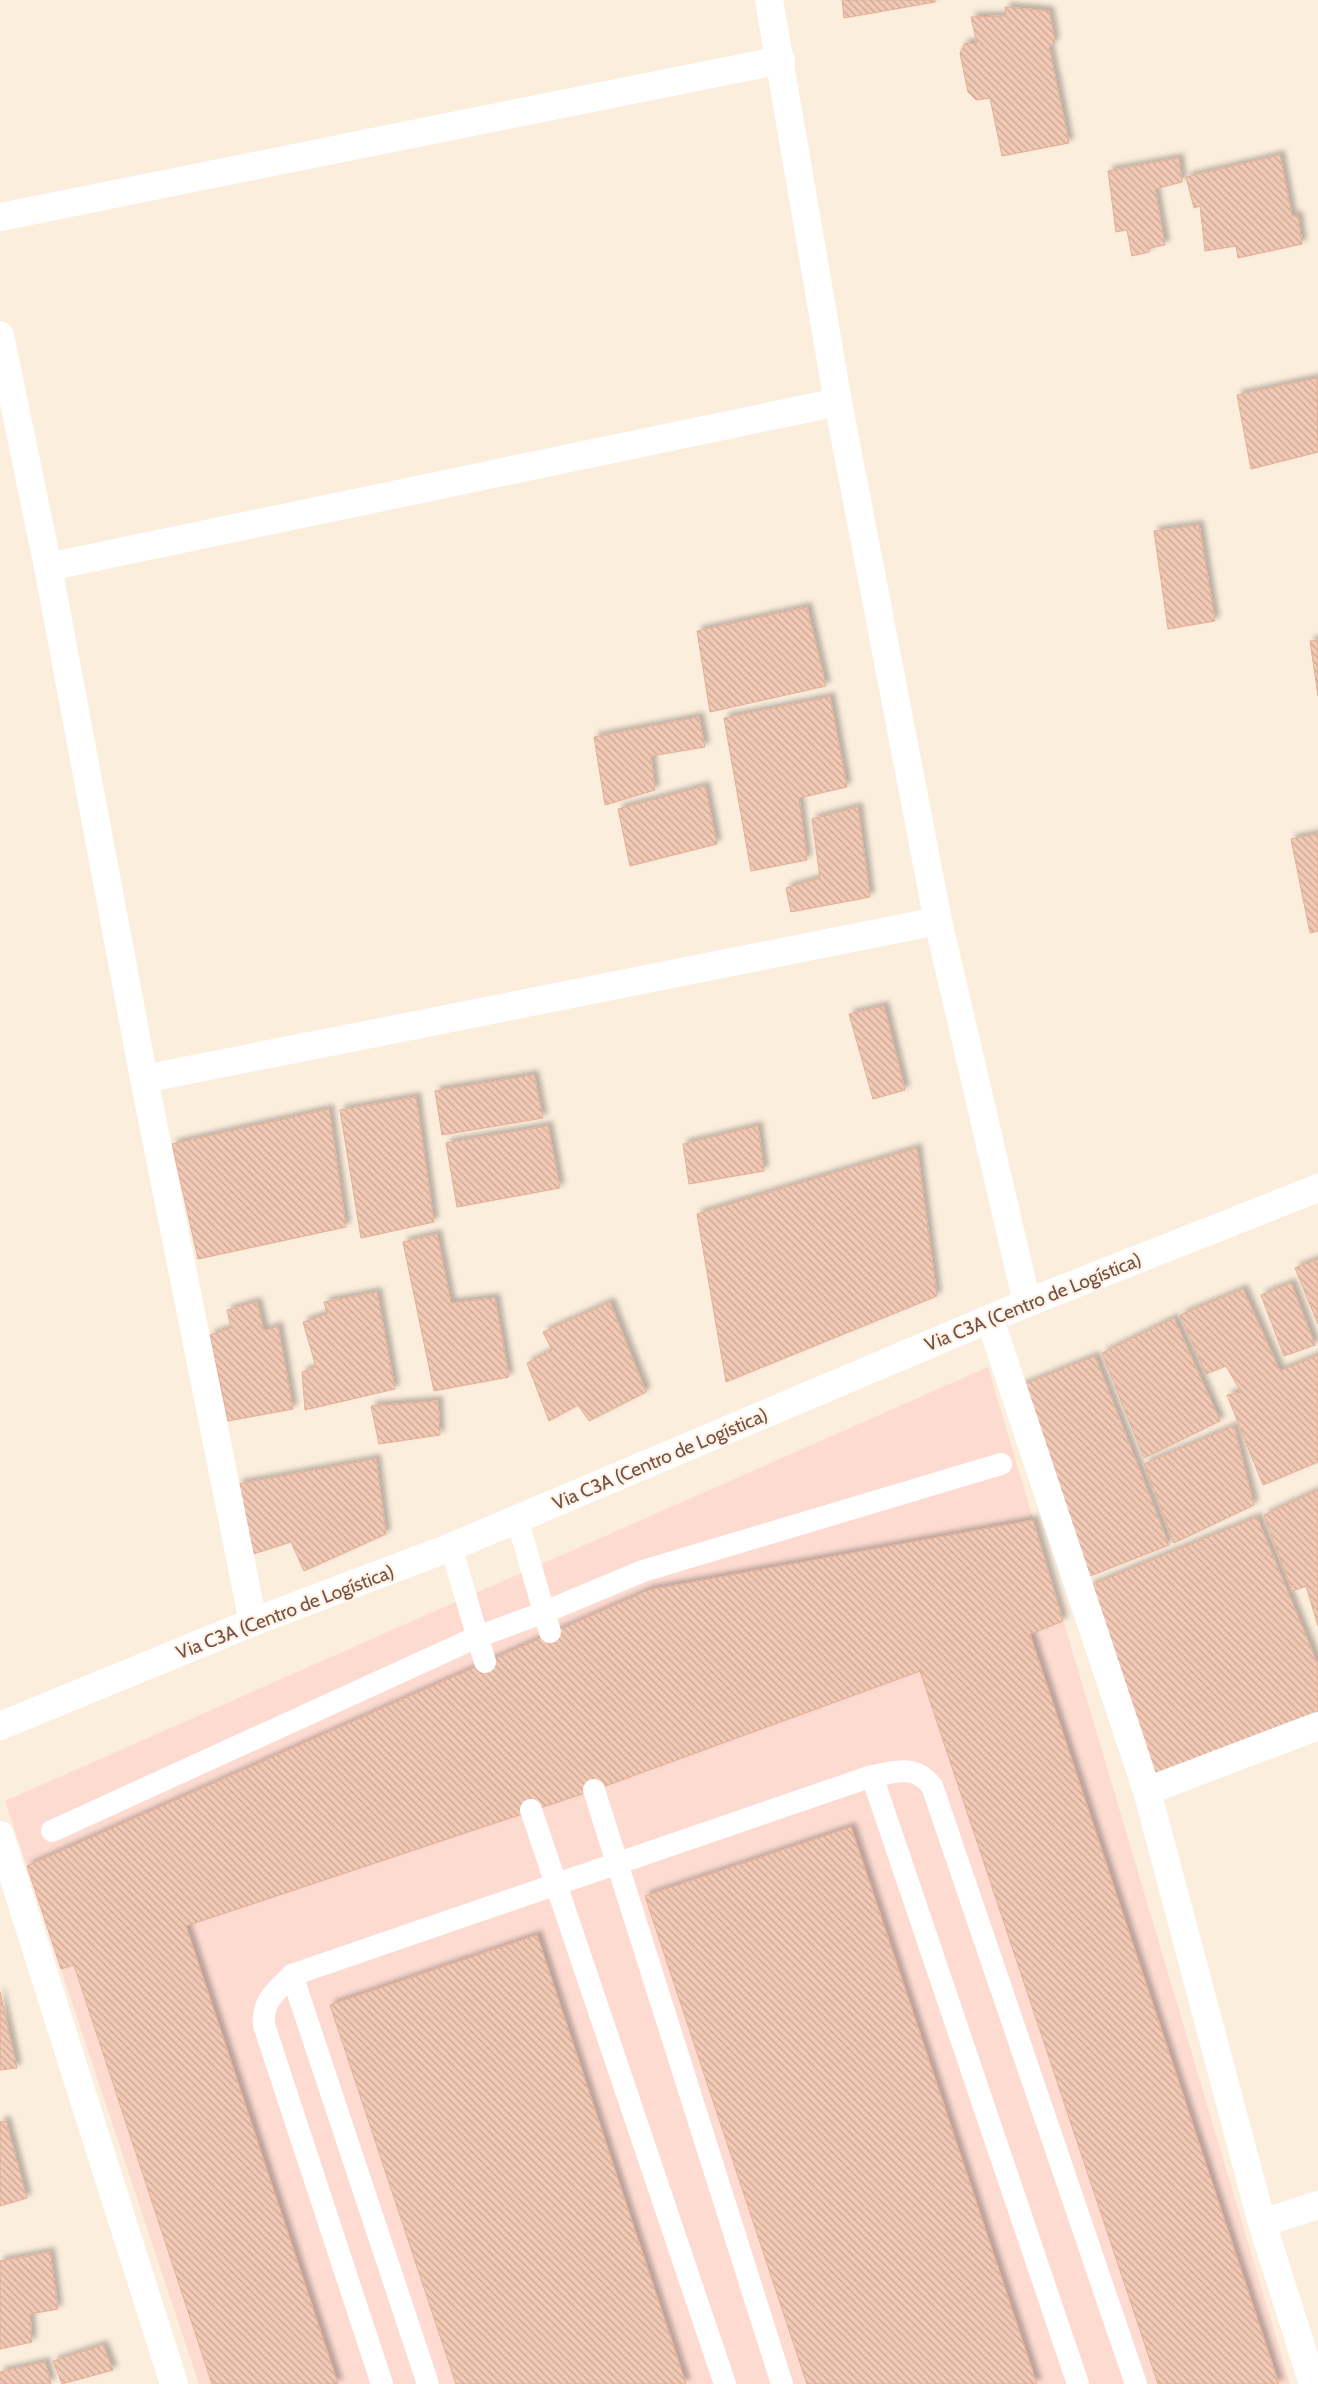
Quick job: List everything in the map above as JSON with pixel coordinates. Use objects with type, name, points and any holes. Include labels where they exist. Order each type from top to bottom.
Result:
[{"type":"street","points":[[769,0],[781,60],[838,402],[938,921],[1027,1303]]},
{"type":"street","points":[[0,217],[781,60]]},
{"type":"street","points":[[0,335],[48,567],[144,1080],[253,1622]]},
{"type":"street","points":[[48,567],[838,402]]},
{"type":"street","points":[[144,1080],[938,921]]},
{"type":"street","name":"Via C3A (Centro de Logística)","points":[[0,1726],[253,1622],[452,1547],[1027,1303],[1318,1188]]},
{"type":"street","points":[[990,1319],[1147,1791],[1262,2223],[1313,2384]]},
{"type":"street","points":[[1147,1791],[1318,1726]]},
{"type":"street","points":[[0,1834],[174,2384]]},
{"type":"street","points":[[1262,2223],[1318,2205]]},
{"type":"lane","points":[[52,1830],[477,1637],[547,1622],[643,1571],[1001,1464]]},
{"type":"lane","points":[[517,1519],[547,1622]]},
{"type":"lane","points":[[452,1547],[485,1662]]},
{"type":"lane","points":[[382,2384],[264,2025],[265,2005],[292,1975],[872,1776],[906,1770],[924,1776],[932,1786],[1136,2384]]},
{"type":"lane","points":[[872,1776],[1078,2384]]},
{"type":"lane","points":[[594,1790],[782,2384]]},
{"type":"lane","points":[[531,1810],[555,1886],[725,2384]]},
{"type":"lane","points":[[292,1975],[428,2384]]},
{"type":"shaded area","points":[[988,1367],[1290,2384],[199,2384],[5,1801]]},
{"type":"building","points":[[842,0],[935,0],[935,2],[844,18]]},
{"type":"building","points":[[1005,7],[1049,11],[1055,42],[1049,47],[1069,143],[1002,156],[990,98],[976,100],[968,92],[960,53],[965,43],[977,44],[971,17],[1006,16]]},
{"type":"building","points":[[1280,155],[1292,216],[1298,216],[1302,244],[1238,258],[1236,246],[1205,251],[1200,206],[1194,208],[1186,177]]},
{"type":"building","points":[[1179,158],[1182,182],[1155,189],[1165,245],[1150,248],[1149,252],[1132,256],[1127,230],[1116,232],[1108,171]]},
{"type":"building","points":[[1317,378],[1318,452],[1251,469],[1237,395]]},
{"type":"building","points":[[1199,525],[1215,621],[1168,629],[1154,531]]},
{"type":"building","points":[[807,607],[826,686],[710,712],[697,631]]},
{"type":"building","points":[[1318,640],[1318,696],[1310,641]]},
{"type":"building","points":[[830,697],[847,787],[799,798],[807,860],[751,871],[724,718]]},
{"type":"building","points":[[699,717],[705,747],[651,756],[655,790],[605,805],[594,737]]},
{"type":"building","points":[[705,786],[717,844],[630,866],[618,809]]},
{"type":"building","points":[[858,807],[870,897],[791,912],[786,888],[820,878],[812,819]]},
{"type":"building","points":[[1318,834],[1318,931],[1310,933],[1291,839]]},
{"type":"building","points":[[884,1006],[905,1090],[873,1099],[849,1014]]},
{"type":"building","points":[[534,1075],[543,1118],[442,1135],[435,1091]]},
{"type":"building","points":[[416,1097],[434,1222],[361,1238],[340,1110]]},
{"type":"building","points":[[329,1109],[346,1227],[198,1259],[172,1144]]},
{"type":"building","points":[[548,1126],[560,1188],[457,1207],[446,1143]]},
{"type":"building","points":[[758,1126],[764,1171],[689,1184],[683,1144]]},
{"type":"building","points":[[917,1148],[937,1296],[726,1382],[697,1214]]},
{"type":"building","points":[[437,1234],[451,1303],[495,1298],[509,1377],[434,1391],[403,1242]]},
{"type":"building","points":[[1318,1259],[1318,1324],[1295,1268]]},
{"type":"building","points":[[1291,1283],[1315,1345],[1284,1356],[1261,1295]]},
{"type":"building","points":[[1243,1289],[1280,1371],[1318,1355],[1318,1462],[1263,1485],[1227,1395],[1241,1392],[1226,1366],[1206,1374],[1180,1315]]},
{"type":"building","points":[[377,1292],[395,1389],[305,1410],[302,1372],[316,1367],[303,1322],[327,1314],[324,1302]]},
{"type":"building","points":[[257,1302],[264,1331],[278,1326],[293,1409],[228,1421],[210,1335],[231,1328],[227,1310]]},
{"type":"building","points":[[610,1302],[646,1392],[589,1421],[578,1405],[549,1421],[527,1363],[552,1350],[543,1332]]},
{"type":"building","points":[[1174,1318],[1220,1421],[1144,1458],[1102,1353]]},
{"type":"building","points":[[1095,1356],[1169,1545],[1085,1578],[1020,1386]]},
{"type":"building","points":[[438,1401],[440,1435],[379,1444],[371,1406]]},
{"type":"building","points":[[1234,1426],[1254,1505],[1174,1543],[1144,1464]]},
{"type":"building","points":[[376,1459],[386,1534],[304,1571],[291,1542],[253,1554],[238,1484]]},
{"type":"building","points":[[1318,1490],[1318,1626],[1306,1586],[1292,1591],[1264,1515]]},
{"type":"building","points":[[1257,1517],[1318,1665],[1318,1713],[1155,1779],[1089,1586]]},
{"type":"building","points":[[1033,1520],[1063,1621],[1030,1634],[1279,2384],[1158,2384],[920,1671],[594,1790],[186,1926],[338,2384],[212,2384],[74,1965],[61,1969],[27,1866],[649,1590]]},
{"type":"building","points":[[851,1827],[1037,2384],[807,2384],[645,1896]]},
{"type":"building","points":[[537,1935],[686,2384],[456,2384],[330,2005]]},
{"type":"building","points":[[0,1992],[17,2068],[0,2070]]},
{"type":"building","points":[[6,2121],[27,2198],[0,2206],[0,2122]]},
{"type":"building","points":[[50,2252],[58,2309],[30,2314],[32,2342],[0,2349],[0,2261]]},
{"type":"building","points":[[103,2345],[113,2370],[62,2384],[53,2361]]},
{"type":"building","points":[[45,2362],[51,2384],[0,2384],[0,2372]]}]
